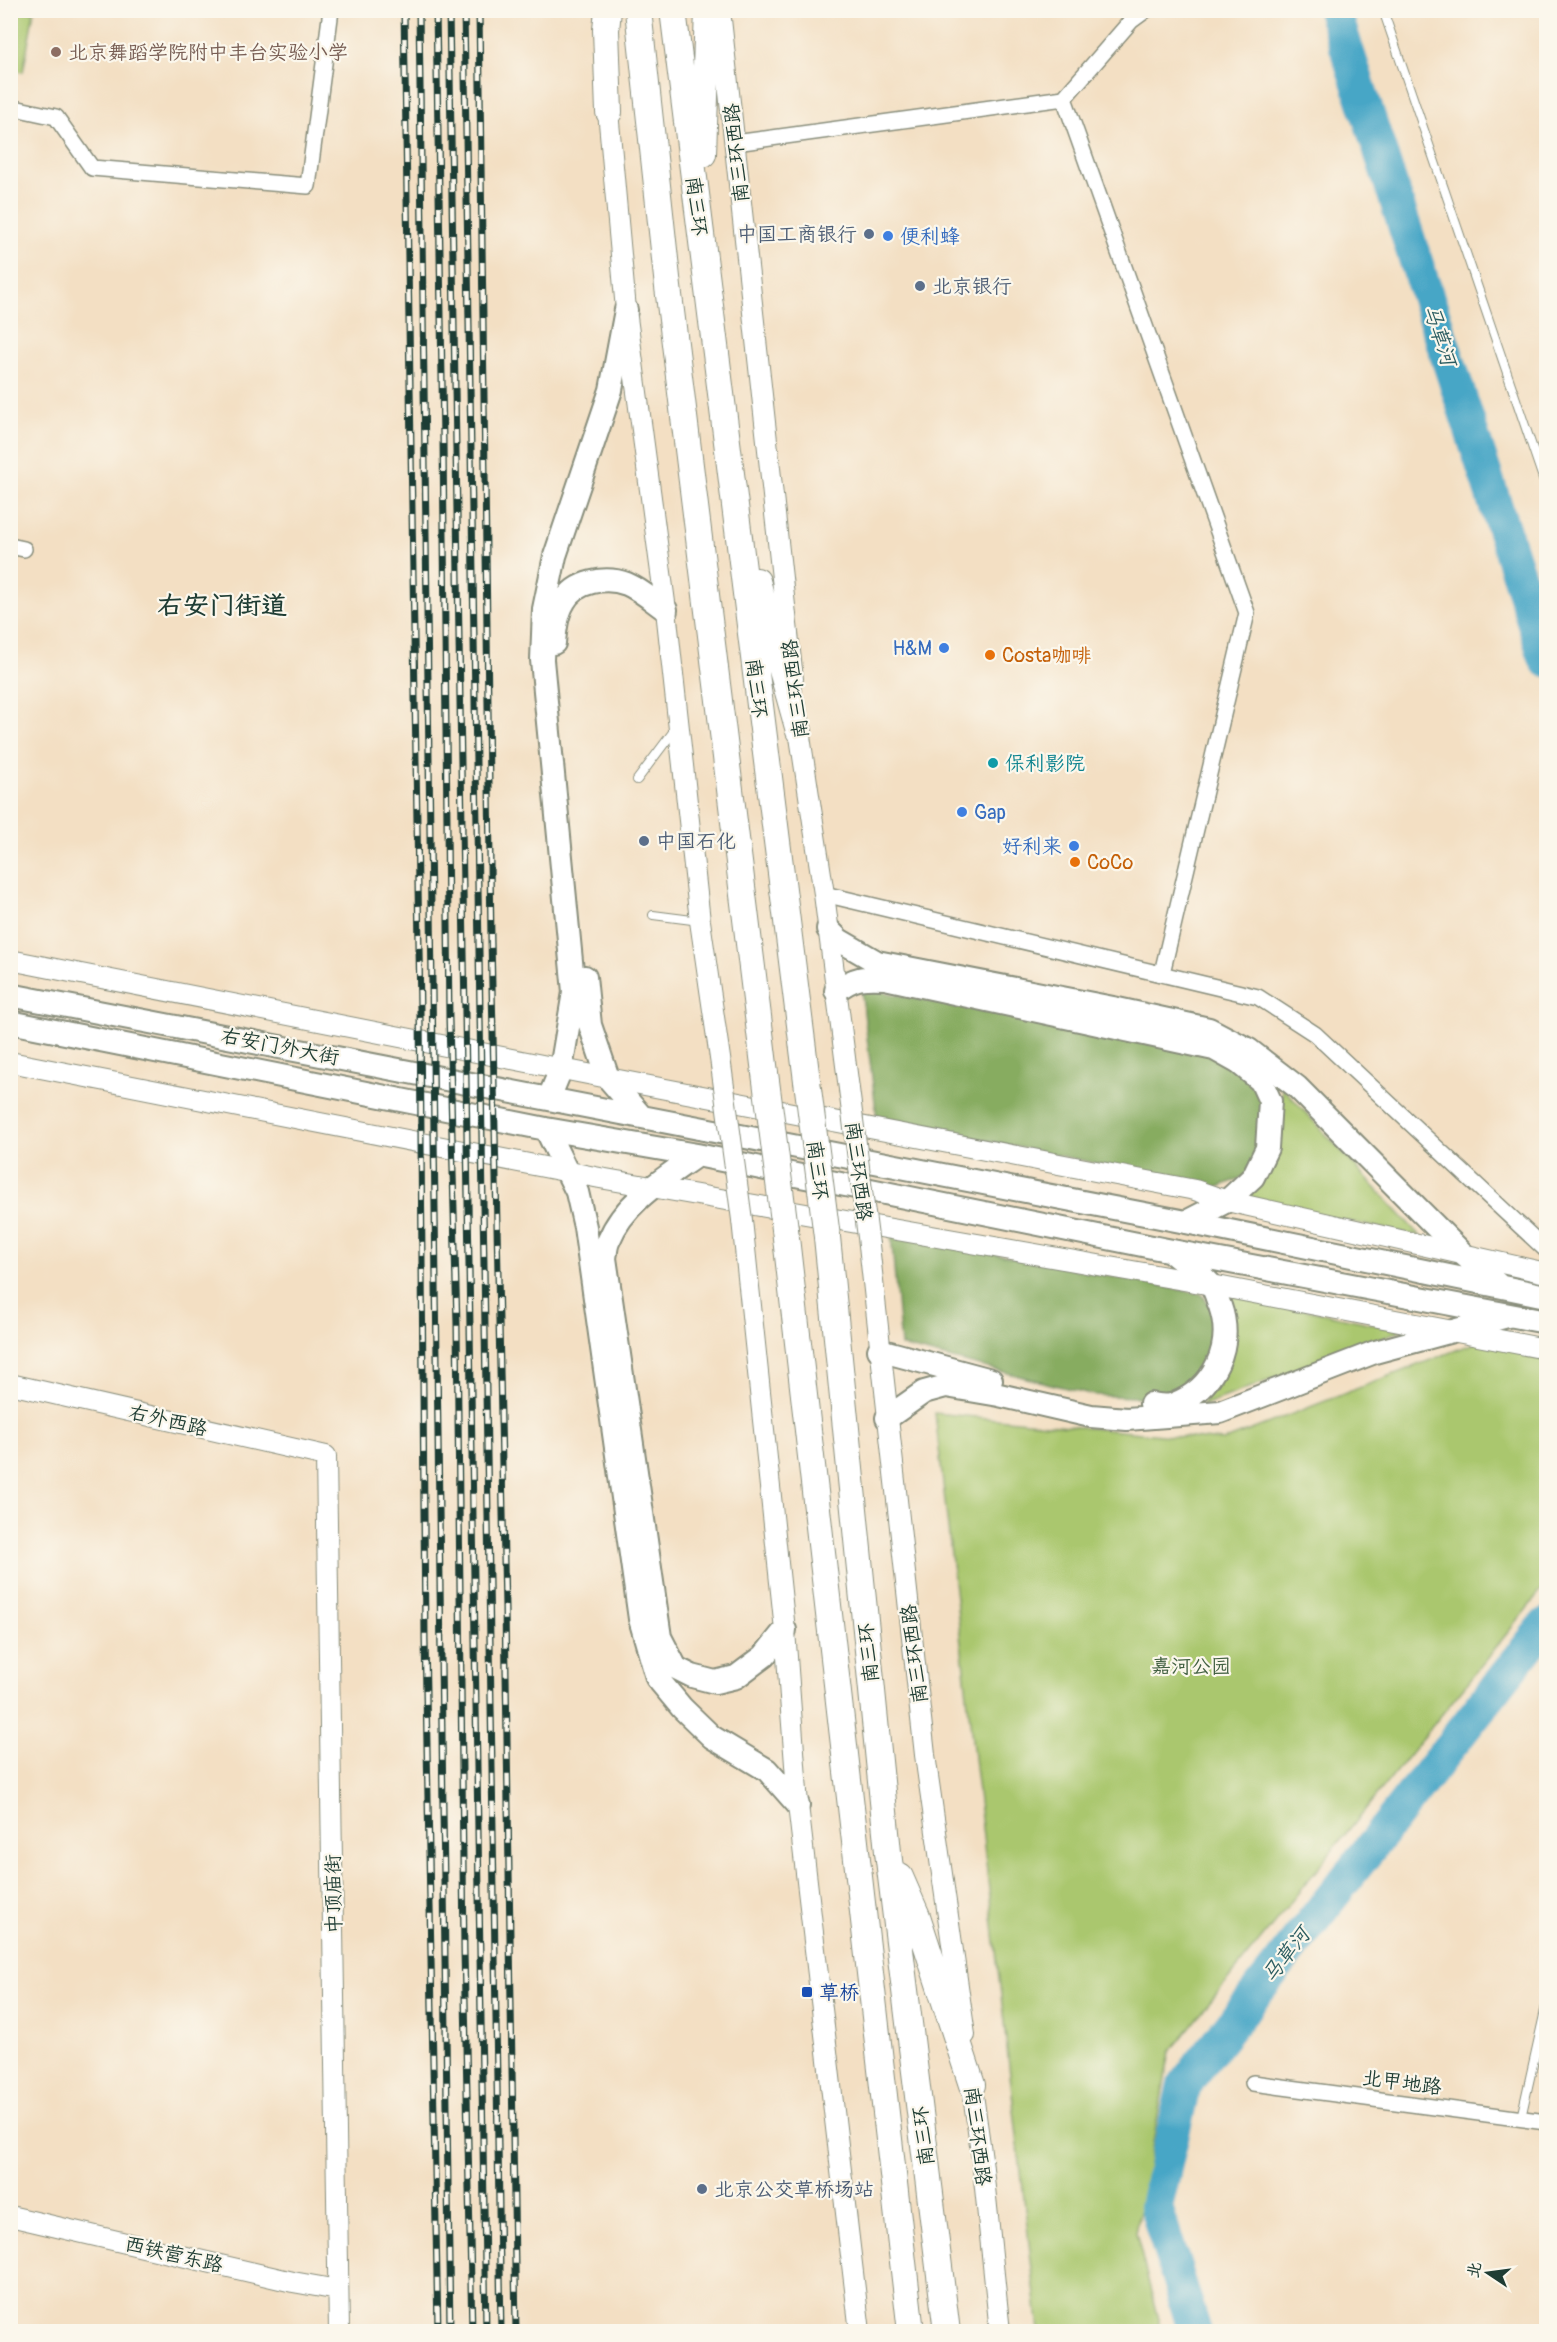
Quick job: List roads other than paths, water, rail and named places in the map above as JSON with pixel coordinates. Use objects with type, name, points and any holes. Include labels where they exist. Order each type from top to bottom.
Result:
[{"type":"highway","points":[[608,10],[606,30],[609,112]]},
{"type":"highway","name":"南三环","points":[[638,10],[669,299],[785,1229],[911,2331]]},
{"type":"highway","name":"南三环","points":[[673,10],[827,1237],[888,1852],[947,2331]]},
{"type":"highway","points":[[706,277],[702,166],[708,10]]},
{"type":"highway","points":[[733,492],[799,731]]},
{"type":"highway","points":[[888,1852],[917,1916],[972,2085]]},
{"type":"main road","points":[[549,1098],[561,1069],[574,992],[543,660],[544,609],[555,556],[610,390],[626,310]]},
{"type":"main road","points":[[641,1116],[608,1078],[590,1024],[552,666],[555,628],[564,601],[576,589],[606,579],[626,584],[666,610]]},
{"type":"main road","points":[[828,929],[839,940],[877,962],[1209,1029],[1249,1050],[1297,1087],[1464,1255],[1501,1287]]},
{"type":"main road","points":[[836,991],[847,982],[860,977],[885,978],[1214,1049],[1239,1063],[1261,1081],[1270,1101],[1268,1148],[1253,1177],[1227,1201],[1186,1222]]},
{"type":"main road","name":"右安门外大街","points":[[10,995],[1186,1222],[1546,1296]]},
{"type":"main road","name":"右安门外大街","points":[[10,1022],[546,1129],[697,1155],[1167,1250],[1546,1322]]},
{"type":"main road","points":[[546,1129],[577,1192],[585,1227],[640,1619],[657,1678],[682,1708],[712,1737],[767,1770],[798,1805]]},
{"type":"main road","points":[[697,1155],[651,1188],[625,1214],[608,1240],[605,1258],[660,1637],[676,1668],[692,1676],[715,1682],[736,1677],[764,1656],[785,1630]]},
{"type":"main road","points":[[879,1350],[1015,1387],[1101,1403],[1172,1405],[1193,1393],[1209,1379],[1220,1359],[1225,1339],[1225,1320],[1212,1286],[1167,1250]]},
{"type":"main road","points":[[887,1418],[924,1392],[946,1386],[999,1395],[1091,1416],[1127,1419],[1220,1412],[1375,1352],[1511,1316]]},
{"type":"street","points":[[10,107],[57,117],[92,168],[308,186],[331,10]]},
{"type":"street","points":[[596,10],[609,112],[626,310],[666,610],[700,921],[742,1220],[785,1630],[798,1805],[860,2331]]},
{"type":"street","name":"南三环西路","points":[[720,10],[799,731],[824,894],[849,1089],[925,1755],[982,2159],[1000,2331]]},
{"type":"street","points":[[735,143],[1064,98],[1131,21],[1146,10]]},
{"type":"street","points":[[1064,98],[1247,613],[1162,973]]},
{"type":"street","points":[[824,894],[1258,997],[1315,1034],[1546,1250]]},
{"type":"street","points":[[10,960],[561,1069],[1195,1190],[1227,1201],[1546,1273]]},
{"type":"street","points":[[10,1062],[651,1188],[1212,1286],[1546,1349]]},
{"type":"street","name":"右外西路","points":[[10,1384],[326,1456]]},
{"type":"street","name":"中顶庙街","points":[[326,1456],[339,2331]]},
{"type":"street","name":"北甲地路","points":[[1253,2083],[1546,2122]]},
{"type":"street","name":"西铁营东路","points":[[10,2216],[293,2282],[338,2290]]},
{"type":"lane","points":[[1383,10],[1546,487]]},
{"type":"lane","points":[[637,780],[679,724]]},
{"type":"lane","points":[[653,915],[700,921]]},
{"type":"lane","points":[[1521,2118],[1546,2006]]},
{"type":"waterway","name":"马草河","points":[[1334,10],[1546,660]]},
{"type":"waterway","name":"马草河","points":[[1195,2332],[1156,2207],[1184,2085],[1546,1624]]},
{"type":"railway","points":[[404,10],[420,1010],[425,1639],[438,2332]]},
{"type":"railway","points":[[419,10],[450,2332]]},
{"type":"railway","points":[[436,10],[449,1019],[457,1325],[464,1950],[472,2332]]},
{"type":"railway","points":[[449,10],[486,2332]]},
{"type":"railway","points":[[464,10],[501,2332]]},
{"type":"railway","points":[[479,10],[491,939],[505,1608],[516,2332]]},
{"type":"place","name":"北京舞蹈学院附中丰台实验小学","points":[[56,52]]},
{"type":"place","name":"中国工商银行","points":[[869,234]]},
{"type":"place","name":"便利蜂","points":[[888,236]]},
{"type":"place","name":"北京银行","points":[[920,286]]},
{"type":"place","name":"H&M","points":[[944,648]]},
{"type":"place","name":"Costa咖啡","points":[[990,655]]},
{"type":"place","name":"保利影院","points":[[993,763]]},
{"type":"place","name":"Gap","points":[[962,812]]},
{"type":"place","name":"中国石化","points":[[644,841]]},
{"type":"place","name":"好利来","points":[[1074,846]]},
{"type":"place","name":"CoCo","points":[[1075,862]]},
{"type":"place","name":"草桥","points":[[807,1992]]},
{"type":"place","name":"北京公交草桥场站","points":[[702,2189]]},
{"type":"district","name":"右安门街道","points":[[222,605]]},
{"type":"park label","name":"嘉河公园","points":[[1191,1666]]}]
